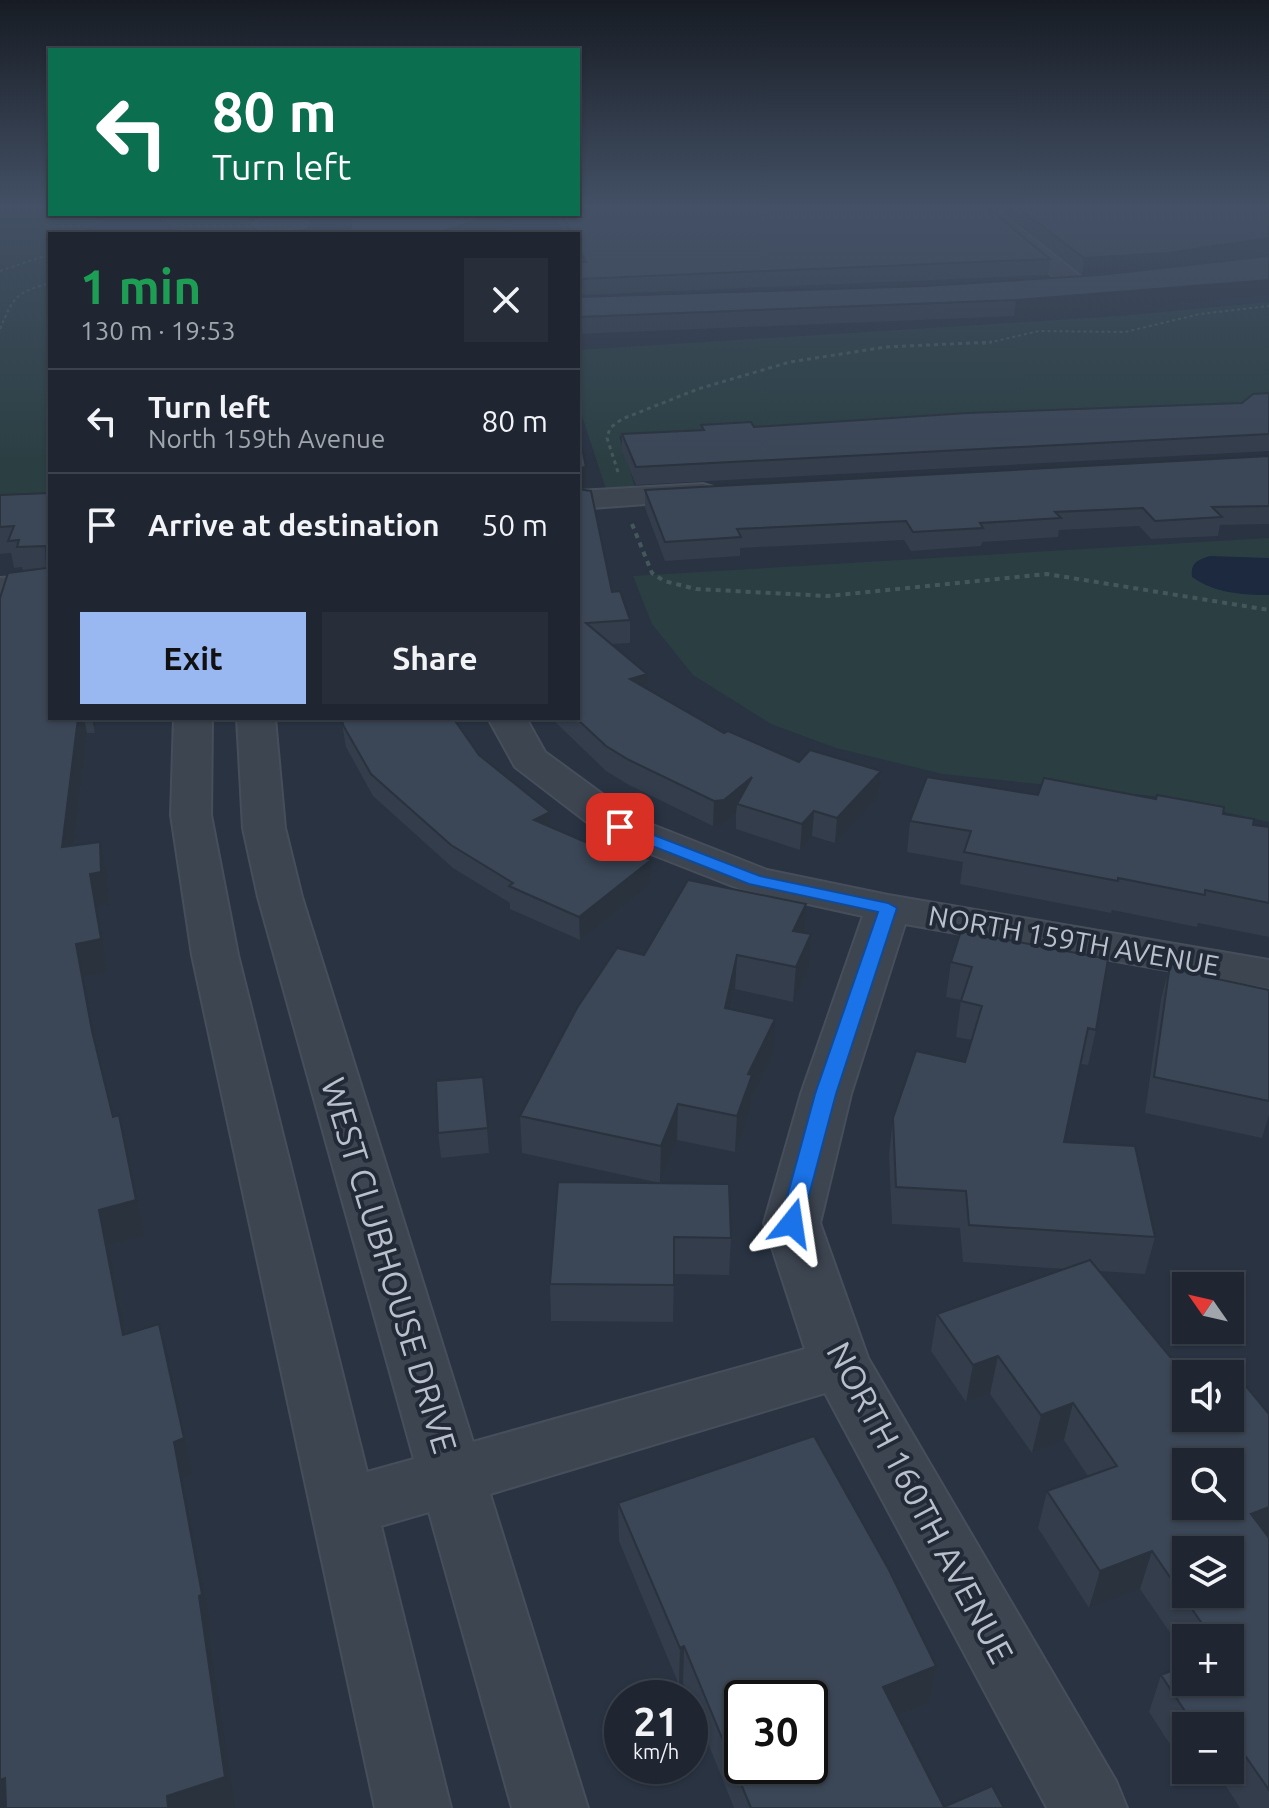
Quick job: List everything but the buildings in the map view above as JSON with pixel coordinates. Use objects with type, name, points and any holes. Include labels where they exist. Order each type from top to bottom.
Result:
[{"type":"street","points":[[580,500],[734,491]]},
{"type":"street","points":[[0,588],[48,585]]},
{"type":"street","points":[[193,720],[191,815],[215,955],[413,1808]]},
{"type":"street","name":"WEST CLUBHOUSE DRIVE","points":[[256,720],[264,828],[280,897],[550,1808]]},
{"type":"street","name":"NORTH 159TH AVENUE","points":[[508,720],[529,759],[620,827],[755,880],[888,908],[1269,974]]},
{"type":"street","name":"NORTH 160TH AVENUE","points":[[888,908],[826,1094],[792,1223],[840,1364],[1089,1808]]},
{"type":"street","points":[[344,1508],[840,1364]]},
{"type":"path","points":[[0,329],[13,298],[24,290]]},
{"type":"path","points":[[1269,306],[1200,314],[1125,332],[1051,330],[963,346],[886,347],[790,362],[709,385],[631,414],[610,428],[607,438],[648,568],[664,581],[696,589],[827,596],[890,587],[1047,574],[1269,610]]},
{"type":"green space","points":[[0,290],[48,290],[48,512],[0,515]]},
{"type":"green space","points":[[1269,302],[1269,403],[619,436],[636,490],[607,492],[580,410],[580,350],[1120,316]]},
{"type":"green space","points":[[1269,538],[1269,822],[1153,796],[943,774],[836,748],[771,724],[693,675],[652,624],[633,576]]},
{"type":"water","points":[[1210,556],[1269,558],[1269,595],[1229,592],[1210,587],[1192,577],[1194,565]]},
{"type":"route","points":[[620,827],[755,880],[888,908],[826,1094],[792,1223]]}]
